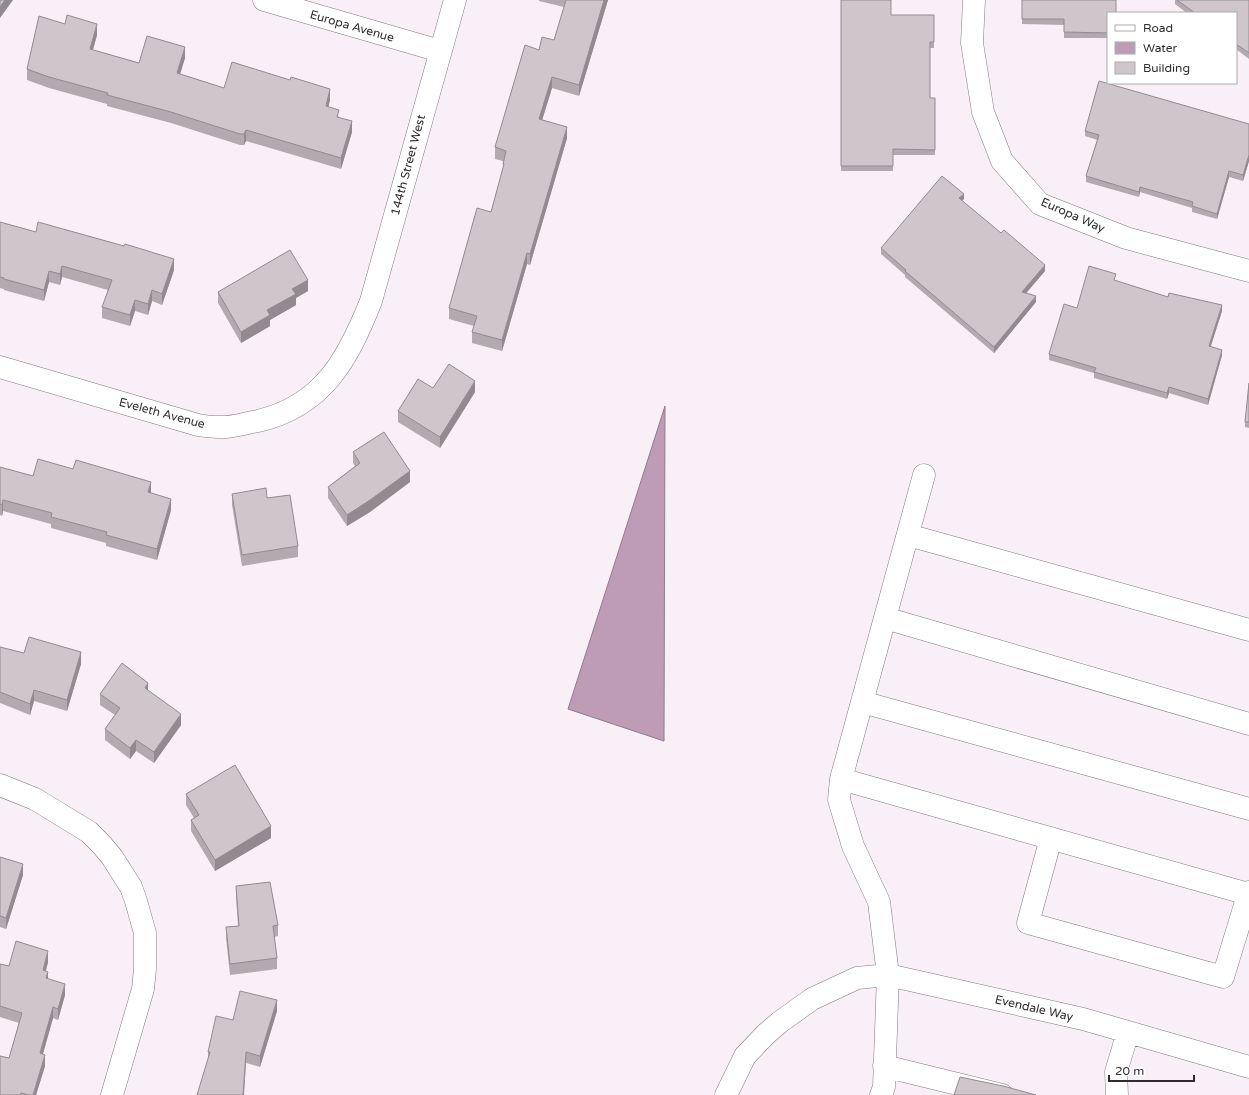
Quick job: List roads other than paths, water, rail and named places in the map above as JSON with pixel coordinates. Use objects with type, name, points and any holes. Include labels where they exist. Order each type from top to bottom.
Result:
[{"type":"street","name":"Europa Avenue","points":[[264,0],[440,51]]},
{"type":"street","name":"144th Street West","points":[[360,330],[371,301],[455,0]]},
{"type":"street","name":"Europa Way","points":[[974,0],[972,43],[983,112],[1002,161],[1040,204],[1126,238],[1249,271]]},
{"type":"street","name":"Eveleth Avenue","points":[[0,368],[198,425],[219,428],[270,418],[296,406],[315,394],[330,378],[360,330]]},
{"type":"street","points":[[881,1095],[884,1087],[888,975],[879,902],[853,846],[839,800],[840,779],[924,475]]},
{"type":"street","points":[[908,535],[1249,630]]},
{"type":"street","points":[[885,618],[1249,724]]},
{"type":"street","points":[[862,702],[1249,809]]},
{"type":"street","points":[[840,779],[1249,893],[1223,977],[1028,923],[1051,838]]},
{"type":"street","points":[[0,785],[35,799],[89,832],[112,857],[131,887],[141,915],[145,933],[145,969],[142,989],[112,1095]]},
{"type":"street","name":"Evendale Way","points":[[726,1095],[745,1056],[780,1022],[812,999],[857,978],[888,975],[1083,1019],[1249,1067]]},
{"type":"street","points":[[1117,1095],[1116,1072],[1128,1032]]},
{"type":"street","points":[[884,1066],[1002,1095]]},
{"type":"water","points":[[665,406],[664,741],[568,709]]}]
